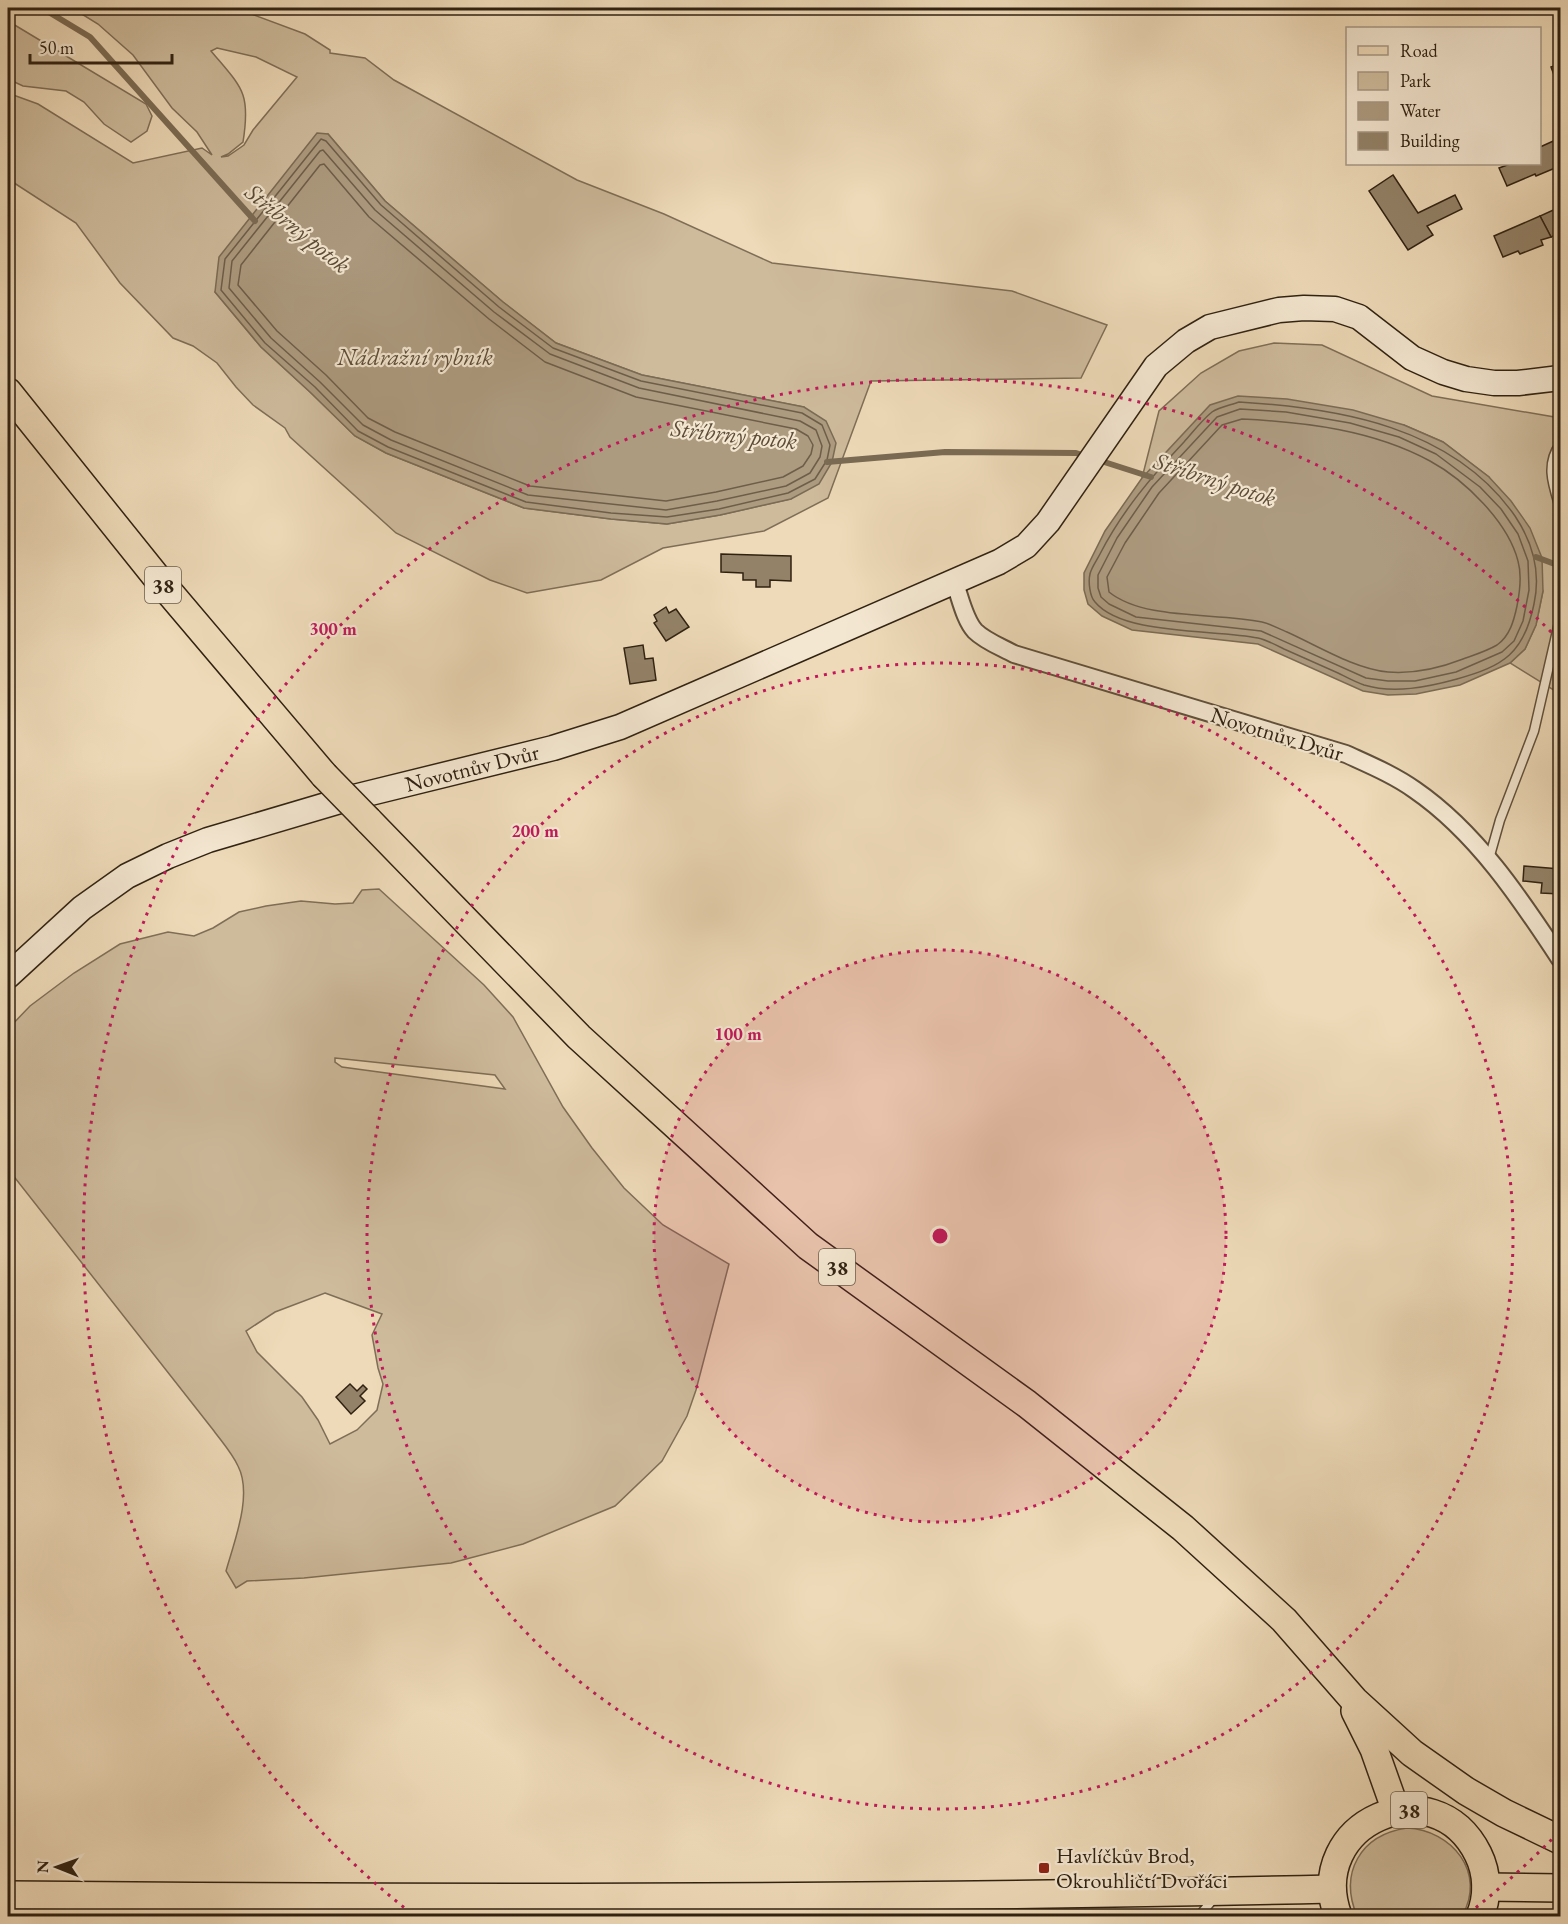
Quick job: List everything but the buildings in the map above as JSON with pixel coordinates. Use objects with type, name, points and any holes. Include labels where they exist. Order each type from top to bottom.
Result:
[{"type":"main road","name":"38","points":[[8,392],[158,579],[324,775],[579,1037],[808,1246],[1027,1404],[1183,1528],[1284,1620],[1335,1679],[1350,1702],[1374,1749],[1396,1811]]},
{"type":"main road","points":[[1335,1679],[1388,1733],[1429,1766],[1504,1813],[1560,1840]]},
{"type":"main road","name":"38","points":[[1338,1917],[1332,1889],[1336,1862],[1350,1838],[1370,1820],[1396,1811],[1426,1812],[1453,1824],[1473,1845],[1485,1872],[1485,1900],[1480,1917]]},
{"type":"main road","points":[[1486,1887],[1560,1887]]},
{"type":"main road","points":[[8,1896],[569,1899],[1332,1889]]},
{"type":"street","name":"Novotnův Dvůr","points":[[8,976],[82,908],[127,876],[168,856],[208,840],[350,798],[553,748],[620,727],[999,562],[1026,546],[1048,522],[1156,366],[1186,341],[1210,327],[1279,309],[1335,309],[1359,317],[1412,358],[1443,372],[1494,383],[1518,383],[1560,378]]},
{"type":"street","name":"Novotnův Dvůr","points":[[954,581],[975,631],[1014,654],[1346,754],[1387,773],[1414,789],[1448,815],[1488,860],[1538,925],[1560,959]]},
{"type":"lane","points":[[1560,444],[1553,454],[1551,465],[1553,485],[1560,508]]},
{"type":"lane","points":[[1488,860],[1500,820],[1534,731],[1560,618]]},
{"type":"lane","points":[[1199,1917],[1220,1891]]},
{"type":"green space","points":[[72,8],[235,8],[305,34],[330,50],[330,53],[365,58],[394,80],[577,180],[664,214],[772,263],[1012,291],[1107,325],[1081,378],[871,381],[828,498],[764,531],[663,548],[601,580],[527,593],[490,580],[396,533],[290,437],[285,428],[253,405],[217,363],[193,346],[173,338],[120,283],[76,223],[8,179],[8,93],[38,104],[133,163],[202,148],[212,155],[197,132],[172,108],[133,55],[98,24]],"holes":[[[217,48],[256,57],[297,77],[253,130],[244,145],[228,156],[221,157],[243,142],[246,112],[245,101],[237,83],[211,51]],[[328,134],[385,201],[503,302],[556,343],[642,375],[804,407],[791,499],[667,524],[524,508],[386,453],[355,436],[261,347],[215,292]]]},
{"type":"green space","points":[[8,21],[146,104],[152,116],[147,131],[131,142],[104,124],[84,102],[66,91],[23,86],[8,79]]},
{"type":"green space","points":[[1274,343],[1322,345],[1432,396],[1560,418],[1560,694],[1510,663],[1525,649],[1536,625],[1543,591],[1489,477],[1443,442],[1404,425],[1142,478],[1159,411],[1201,373],[1239,351]]},
{"type":"green space","points":[[379,889],[484,985],[513,1017],[563,1107],[624,1188],[663,1225],[729,1264],[687,1416],[662,1461],[615,1506],[523,1544],[451,1563],[304,1578],[247,1581],[236,1588],[226,1571],[243,1504],[242,1478],[236,1461],[8,1169],[8,1029],[30,1006],[74,973],[120,944],[168,932],[194,936],[213,928],[239,912],[266,906],[301,901],[353,903],[362,890]],"holes":[[[335,1058],[495,1075],[505,1089],[342,1067],[335,1062]],[[325,1293],[382,1314],[372,1335],[383,1384],[377,1410],[357,1430],[330,1444],[318,1420],[302,1397],[257,1352],[246,1331],[275,1312]]]},
{"type":"green space","points":[[1407,1828],[1438,1837],[1451,1845],[1461,1857],[1470,1884],[1469,1900],[1462,1916],[1357,1916],[1352,1900],[1351,1885],[1358,1858],[1377,1839]]},
{"type":"water","name":"Nádražní rybník","points":[[317,133],[328,134],[385,201],[503,302],[556,343],[642,375],[804,407],[826,421],[836,443],[832,462],[819,484],[791,499],[667,524],[611,519],[524,508],[386,453],[355,436],[261,347],[215,292],[219,257]]},
{"type":"water","points":[[1238,396],[1287,399],[1353,410],[1404,425],[1443,442],[1489,477],[1511,501],[1530,528],[1542,558],[1543,591],[1536,625],[1525,649],[1510,663],[1460,685],[1416,694],[1388,695],[1363,691],[1258,644],[1132,630],[1102,616],[1088,604],[1084,590],[1084,573],[1105,531],[1142,478],[1210,405]]},
{"type":"waterway","name":"Stříbrný potok","points":[[42,8],[90,37],[255,221]]},
{"type":"waterway","name":"Stříbrný potok","points":[[827,462],[945,452],[1076,453],[1085,456]]},
{"type":"waterway","name":"Stříbrný potok","points":[[1098,460],[1151,477]]},
{"type":"waterway","name":"Stříbrný potok","points":[[1536,557],[1560,566]]},
{"type":"place","name":"Havlíčkův Brod, Okrouhličtí Dvořáci","points":[[1044,1868]]}]
